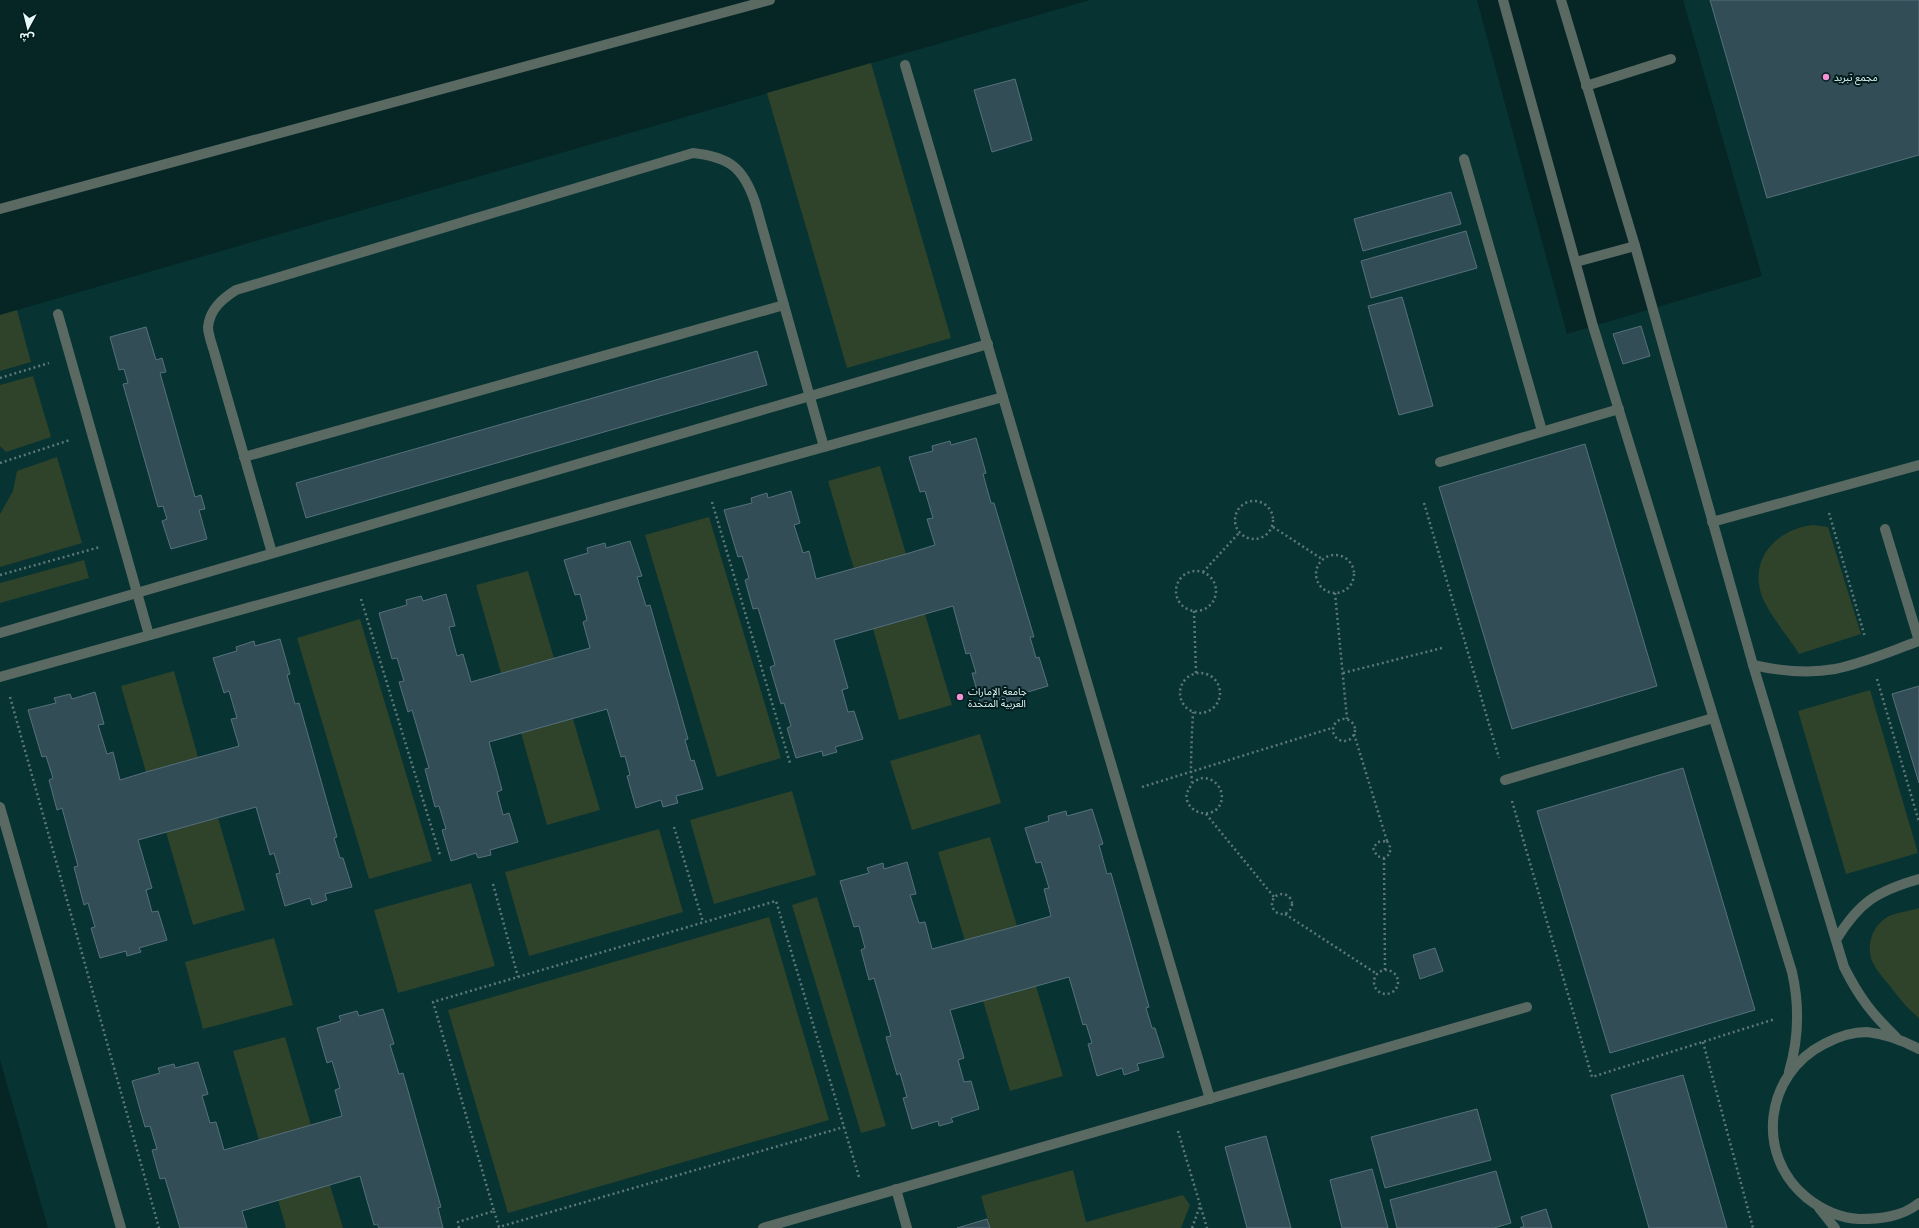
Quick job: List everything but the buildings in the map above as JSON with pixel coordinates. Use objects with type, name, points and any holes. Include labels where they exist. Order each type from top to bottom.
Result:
[{"type":"lane","points":[[0,209],[770,0]]},
{"type":"lane","points":[[1502,0],[1618,409],[1792,972],[1798,1012],[1798,1032],[1789,1072],[1778,1095],[1772,1120],[1774,1145],[1782,1169],[1797,1190],[1817,1206],[1835,1228]]},
{"type":"lane","points":[[1560,0],[1635,246],[1753,665],[1844,967],[1857,993],[1875,1017],[1896,1037]]},
{"type":"lane","points":[[1586,86],[1671,59]]},
{"type":"lane","points":[[905,65],[1210,1099]]},
{"type":"lane","points":[[272,553],[208,327],[213,312],[222,299],[236,290],[693,153],[714,155],[733,166],[748,182],[755,202],[824,447]]},
{"type":"lane","points":[[1464,159],[1542,431]]},
{"type":"lane","points":[[1576,262],[1635,246]]},
{"type":"lane","points":[[244,457],[784,305]]},
{"type":"lane","points":[[58,314],[149,635]]},
{"type":"lane","points":[[0,633],[988,344]]},
{"type":"lane","points":[[2,676],[1003,397]]},
{"type":"lane","points":[[1440,462],[1618,409]]},
{"type":"lane","points":[[1712,522],[1919,465]]},
{"type":"lane","points":[[1753,665],[1779,671],[1807,672],[1834,669],[1861,662],[1919,641],[1885,529]]},
{"type":"lane","points":[[1505,780],[1713,718]]},
{"type":"lane","points":[[0,807],[122,1228]]},
{"type":"lane","points":[[1836,940],[1847,922],[1868,901],[1880,892],[1919,879]]},
{"type":"lane","points":[[763,1228],[1527,1007]]},
{"type":"lane","points":[[1789,1072],[1810,1051],[1837,1037],[1866,1032],[1896,1037],[1919,1048]]},
{"type":"lane","points":[[896,1189],[907,1228]]},
{"type":"lane","points":[[1817,1206],[1848,1218],[1881,1219],[1912,1209],[1919,1203]]},
{"type":"path","points":[[0,378],[70,357]]},
{"type":"path","points":[[0,463],[92,433]]},
{"type":"path","points":[[705,480],[790,763]]},
{"type":"path","points":[[1251,501],[1262,502],[1270,508],[1274,517],[1273,528],[1267,536],[1258,540],[1247,539],[1239,533],[1235,524],[1236,513],[1242,505],[1251,501]]},
{"type":"path","points":[[1424,503],[1592,1077],[1798,1012]]},
{"type":"path","points":[[1273,528],[1322,559]]},
{"type":"path","points":[[1203,572],[1239,533]]},
{"type":"path","points":[[0,575],[122,540]]},
{"type":"path","points":[[1331,554],[1340,555],[1348,559],[1354,566],[1355,576],[1351,585],[1344,591],[1335,593],[1326,591],[1319,584],[1316,576],[1317,566],[1322,559],[1331,554]]},
{"type":"path","points":[[1193,571],[1203,572],[1211,577],[1216,585],[1216,595],[1212,604],[1204,609],[1194,611],[1186,607],[1179,600],[1176,591],[1178,582],[1184,575],[1193,571]]},
{"type":"path","points":[[355,578],[440,856]]},
{"type":"path","points":[[1335,593],[1347,719]]},
{"type":"path","points":[[1194,611],[1196,673]]},
{"type":"path","points":[[1343,673],[1442,648]]},
{"type":"path","points":[[1196,673],[1207,675],[1215,681],[1220,690],[1218,701],[1213,709],[1203,713],[1193,712],[1184,706],[1180,696],[1180,686],[1187,678],[1196,673]]},
{"type":"path","points":[[2,676],[159,1228]]},
{"type":"path","points":[[1192,783],[1190,772],[1193,712]]},
{"type":"path","points":[[1120,794],[1332,728],[1337,720],[1347,719],[1352,722],[1355,728],[1354,734],[1386,842],[1390,847],[1390,854],[1384,858],[1377,856],[1373,848],[1378,842],[1386,842]]},
{"type":"path","points":[[1332,728],[1334,736],[1340,740],[1348,740],[1354,734]]},
{"type":"path","points":[[1206,814],[1216,809],[1222,800],[1221,789],[1213,780],[1202,778],[1192,783],[1187,790],[1187,799],[1190,807],[1197,812],[1206,814],[1274,897]]},
{"type":"path","points":[[674,827],[703,922]]},
{"type":"path","points":[[1384,858],[1384,970]]},
{"type":"path","points":[[492,884],[518,977]]},
{"type":"path","points":[[1285,914],[1291,909],[1292,902],[1288,895],[1280,893],[1274,897],[1271,903],[1273,910],[1278,914],[1285,914],[1377,974]]},
{"type":"path","points":[[844,1127],[499,1227],[433,1002],[776,901],[866,1198]]},
{"type":"path","points":[[1384,970],[1393,972],[1398,979],[1398,988],[1392,994],[1384,995],[1376,990],[1374,982],[1377,974],[1384,970]]},
{"type":"path","points":[[1703,1042],[1753,1228]]},
{"type":"path","points":[[1171,1110],[1207,1228]]},
{"type":"path","points":[[1192,1228],[1200,1205]]},
{"type":"path","points":[[460,1228],[458,1222],[494,1211]]},
{"type":"shaded area","name":"جامعة الإمارات العربية المتحدة","points":[[1090,0],[1477,0],[1567,334],[1762,276],[1683,0],[1919,0],[1919,1228],[48,1228],[0,1060],[0,315]]},
{"type":"green space","points":[[871,63],[951,338],[847,368],[767,93]]},
{"type":"green space","points":[[17,310],[31,362],[0,371],[0,315]]},
{"type":"green space","points":[[33,376],[51,437],[6,452],[0,446],[0,385]]},
{"type":"green space","points":[[57,457],[82,543],[0,567],[0,514],[13,491],[17,471]]},
{"type":"green space","points":[[880,466],[906,554],[854,569],[828,481]]},
{"type":"green space","points":[[709,517],[781,758],[717,777],[645,535]]},
{"type":"green space","points":[[1813,525],[1828,527],[1861,634],[1799,654],[1763,599],[1759,585],[1759,572],[1762,560],[1768,549],[1777,540],[1787,533]]},
{"type":"green space","points":[[84,560],[89,578],[0,603],[0,583]]},
{"type":"green space","points":[[528,571],[554,658],[501,673],[476,585]]},
{"type":"green space","points":[[925,614],[952,705],[899,720],[873,629]]},
{"type":"green space","points":[[360,619],[432,861],[369,879],[297,638]]},
{"type":"green space","points":[[174,671],[198,757],[146,772],[121,686]]},
{"type":"green space","points":[[1870,690],[1918,853],[1846,874],[1798,711]]},
{"type":"green space","points":[[573,719],[600,810],[547,825],[521,733]]},
{"type":"green space","points":[[980,734],[1001,803],[912,830],[890,761]]},
{"type":"green space","points":[[792,791],[816,875],[714,904],[690,820]]},
{"type":"green space","points":[[218,818],[245,910],[193,925],[166,832]]},
{"type":"green space","points":[[659,829],[683,912],[529,956],[505,872]]},
{"type":"green space","points":[[990,837],[1017,926],[965,941],[938,852]]},
{"type":"green space","points":[[471,883],[495,966],[398,993],[374,910]]},
{"type":"green space","points":[[817,897],[886,1126],[861,1133],[792,905]]},
{"type":"green space","points":[[1919,908],[1919,1018],[1903,1003],[1878,971],[1872,961],[1870,948],[1872,935],[1883,920],[1889,916]]},
{"type":"green space","points":[[769,917],[829,1120],[508,1213],[448,1010]]},
{"type":"green space","points":[[274,938],[293,1005],[203,1029],[185,962]]},
{"type":"green space","points":[[1036,986],[1063,1076],[1010,1091],[983,1001]]},
{"type":"green space","points":[[285,1037],[311,1125],[259,1140],[233,1051]]},
{"type":"green space","points":[[1073,1170],[1086,1222],[1183,1195],[1190,1205],[1181,1228],[990,1228],[981,1196]]},
{"type":"green space","points":[[330,1185],[343,1228],[286,1228],[278,1200]]},
{"type":"place","name":"مجمع تبريد","points":[[1826,77]]},
{"type":"place","name":"جامعة الإمارات العربية المتحدة","points":[[960,697]]}]
